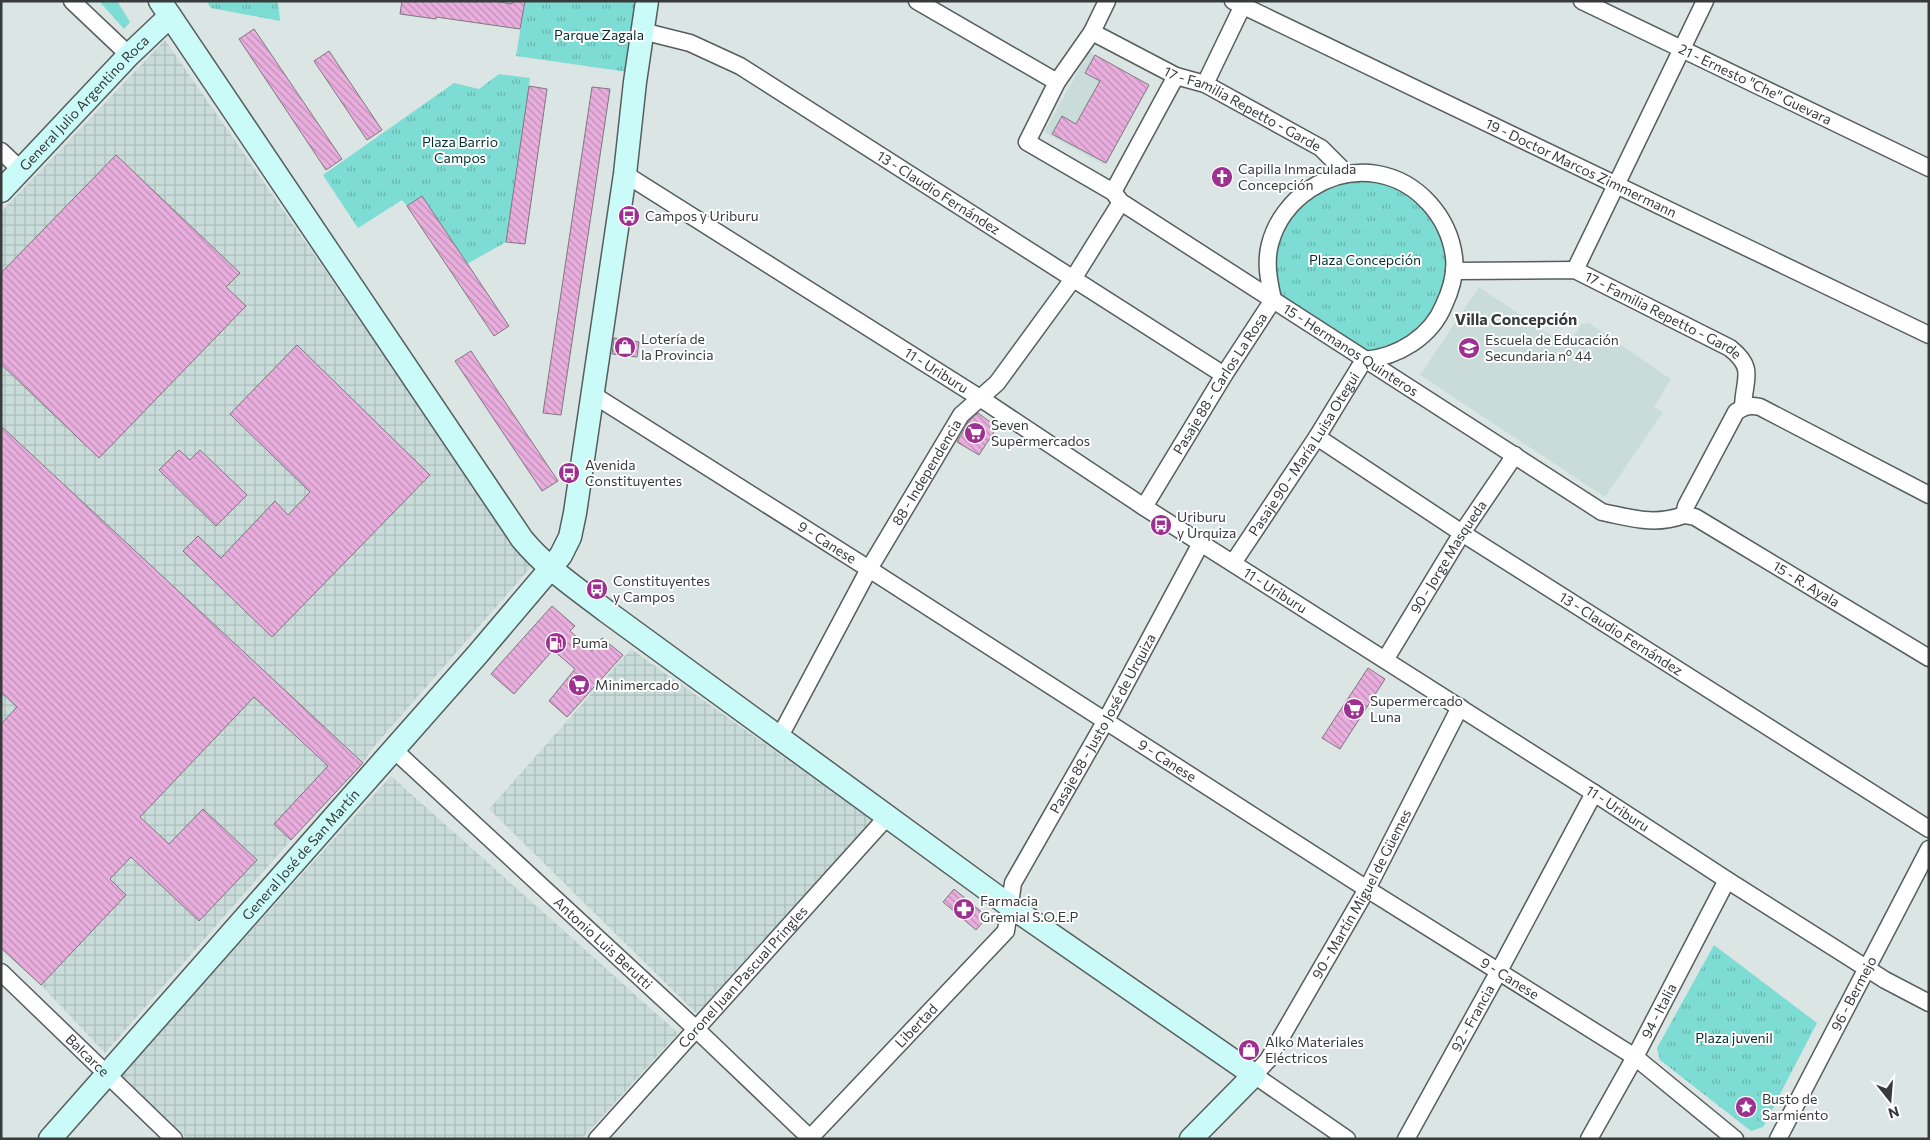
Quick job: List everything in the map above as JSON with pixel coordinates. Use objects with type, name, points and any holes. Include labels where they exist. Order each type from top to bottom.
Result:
[{"type":"main road","name":"General José de San Martín","points":[[50,1139],[106,1073],[477,655],[550,569],[570,538],[625,174],[647,1]]},
{"type":"main road","name":"General Julio Argentino Roca","points":[[1,191],[129,55],[165,9]]},
{"type":"main road","points":[[165,9],[511,523],[535,555],[550,569],[1010,906],[1254,1075],[1191,1139]]},
{"type":"street","points":[[72,1],[129,55]]},
{"type":"street","points":[[917,1],[1056,82],[1092,32],[1107,1]]},
{"type":"street","name":"21 - Ernesto \"Che\" Guevara","points":[[1582,1],[1929,168]]},
{"type":"street","points":[[1575,270],[1705,1]]},
{"type":"street","points":[[1205,84],[1240,3]]},
{"type":"street","name":"19 - Doctor Marcos Zimmermann","points":[[1240,3],[1929,335]]},
{"type":"street","name":"13 - Claudio Fernández","points":[[642,31],[690,43],[740,66],[1224,376]]},
{"type":"street","name":"17 - Familia Repetto - Garde","points":[[1092,32],[1176,76],[1205,84],[1321,148],[1347,174]]},
{"type":"street","name":"88 - Independencia","points":[[779,738],[869,569],[962,415],[997,383],[1073,279],[1117,197],[1176,76]]},
{"type":"street","name":"15 - Hermanos Quinteros","points":[[1056,82],[1027,142],[1117,197],[1364,360],[1602,512],[1652,521],[1669,520],[1684,515]]},
{"type":"street","points":[[1,151],[21,170]]},
{"type":"street","name":"11 - Uriburu","points":[[625,174],[980,398],[1144,507],[1460,707],[1727,880],[1866,968],[1929,1003]]},
{"type":"street","points":[[1347,174],[1377,174],[1406,184],[1430,203],[1446,228],[1454,257],[1454,271]]},
{"type":"street","name":"Pasaje 88 - Carlos La Rosa","points":[[1144,507],[1273,300],[1267,272],[1270,244],[1280,219],[1298,198],[1320,182],[1347,174]]},
{"type":"street","name":"17 - Familia Repetto - Garde","points":[[1454,271],[1575,270],[1736,352],[1741,357],[1748,372],[1743,407]]},
{"type":"street","name":"Pasaje 90 - María Luisa Otegui","points":[[1233,563],[1317,437],[1364,360],[1394,354],[1420,338],[1440,315],[1452,287],[1454,271]]},
{"type":"street","name":"9 - Canese","points":[[592,394],[869,569],[1367,889],[1635,1056],[1735,1139]]},
{"type":"street","points":[[1684,515],[1686,506],[1736,412],[1743,407],[1751,405],[1760,407],[1929,495]]},
{"type":"street","name":"13 - Claudio Fernández","points":[[1317,437],[1462,532],[1929,829]]},
{"type":"street","name":"90 - Jorge Masqueda","points":[[1384,660],[1462,532],[1515,456]]},
{"type":"street","name":"15 - R. Ayala","points":[[1684,515],[1695,517],[1929,658]]},
{"type":"street","name":"Pasaje 88 - Justo José de Urquiza","points":[[1010,906],[1014,883],[1105,722],[1201,543]]},
{"type":"street","name":"90 - Martín Miguel de Güemes","points":[[1254,1075],[1268,1060],[1367,889],[1460,707]]},
{"type":"street","name":"Antonio Luis Berutti","points":[[393,749],[696,1029],[810,1138]]},
{"type":"street","name":"92 - Francia","points":[[1406,1139],[1499,971],[1594,793]]},
{"type":"street","name":"Coronel Juan Pascual Pringles","points":[[597,1139],[887,817]]},
{"type":"street","name":"96 - Bermejo","points":[[1778,1139],[1929,848]]},
{"type":"street","name":"94 - Italia","points":[[1589,1139],[1635,1056],[1727,880]]},
{"type":"street","name":"Libertad","points":[[810,1138],[1006,931],[1010,906]]},
{"type":"street","name":"Balcarce","points":[[1,972],[174,1139]]},
{"type":"street","points":[[1254,1075],[1347,1139]]},
{"type":"shaded area","points":[[165,40],[531,567],[371,750],[363,763],[291,840],[105,1053],[41,985],[1,947],[1,212]]},
{"type":"shaded area","points":[[1089,52],[1149,85],[1104,165],[1044,132]]},
{"type":"shaded area","points":[[1479,287],[1567,346],[1582,324],[1589,323],[1671,379],[1654,407],[1663,412],[1605,497],[1420,375]]},
{"type":"shaded area","points":[[631,649],[872,820],[698,1015],[489,809]]},
{"type":"shaded area","points":[[391,776],[678,1033],[582,1139],[188,1139],[119,1077]]},
{"type":"green space","points":[[99,1],[117,1],[130,22],[124,29]]},
{"type":"green space","points":[[206,1],[278,1],[280,21],[211,8]]},
{"type":"green space","name":"Parque Zagala","points":[[525,1],[640,1],[628,72],[516,56]]},
{"type":"green space","name":"Plaza Barrio Campos","points":[[499,74],[530,78],[506,242],[467,264],[422,196],[407,206],[402,200],[358,228],[323,175],[454,83],[479,89]]},
{"type":"green space","name":"Plaza Concepción","points":[[1347,174],[1416,192],[1454,257],[1440,315],[1376,359],[1273,300],[1270,244],[1280,219]]},
{"type":"green space","name":"Plaza juvenil","points":[[1714,945],[1817,1023],[1763,1127],[1751,1131],[1660,1060],[1657,1048]]},
{"type":"building","points":[[402,1],[494,1],[512,4],[512,1],[525,1],[520,29],[400,14]]},
{"type":"building","points":[[254,29],[342,159],[326,170],[239,39]]},
{"type":"building","points":[[329,51],[382,130],[367,140],[314,61]]},
{"type":"building","points":[[1095,55],[1149,85],[1106,163],[1052,134],[1062,116],[1076,124],[1100,81],[1085,73]]},
{"type":"building","points":[[529,86],[547,89],[525,244],[506,242]]},
{"type":"building","points":[[592,87],[610,89],[561,415],[543,413]]},
{"type":"building","points":[[116,155],[240,273],[226,287],[246,306],[99,458],[1,364],[1,273]]},
{"type":"building","points":[[422,196],[509,326],[494,336],[407,206]]},
{"type":"building","name":"Lotería de la Provincia","points":[[614,338],[639,342],[637,357],[612,354]]},
{"type":"building","points":[[297,345],[430,475],[272,637],[183,551],[198,536],[221,558],[275,501],[288,515],[310,492],[230,414]]},
{"type":"building","points":[[471,351],[558,481],[542,491],[455,361]]},
{"type":"building","name":"Seven Supermercados","points":[[978,413],[997,427],[979,455],[957,442],[969,421]]},
{"type":"building","points":[[1,426],[363,763],[291,840],[274,824],[328,766],[254,697],[140,817],[169,844],[203,809],[257,860],[199,921],[131,857],[110,879],[126,895],[41,985],[1,948],[1,724],[17,707],[1,692]]},
{"type":"building","points":[[179,450],[190,460],[200,450],[247,495],[216,526],[159,470]]},
{"type":"building","points":[[552,606],[575,626],[570,631],[592,651],[602,638],[623,655],[567,717],[549,701],[575,669],[553,650],[514,694],[491,674]]},
{"type":"building","name":"Supermercado Luna","points":[[1368,668],[1385,679],[1340,749],[1322,738]]},
{"type":"building","name":"Farmacia Gremial S.O.E.P","points":[[954,889],[985,915],[983,922],[976,930],[943,902]]},
{"type":"place","name":"Capilla Inmaculada Concepción","points":[[1222,177]]},
{"type":"place","name":"Campos y Uriburu","points":[[629,216]]},
{"type":"place","name":"Lotería de la Provincia","points":[[625,347]]},
{"type":"place","name":"Escuela de Educación Secundaria nº 44","points":[[1469,348]]},
{"type":"place","name":"Seven Supermercados","points":[[975,433]]},
{"type":"place","name":"Avenida Constituyentes","points":[[569,473]]},
{"type":"place","name":"Uriburu y Urquiza","points":[[1161,525]]},
{"type":"place","name":"Constituyentes y Campos","points":[[597,589]]},
{"type":"place","name":"Puma","points":[[556,643]]},
{"type":"place","name":"Minimercado","points":[[579,685]]},
{"type":"place","name":"Supermercado Luna","points":[[1354,709]]},
{"type":"place","name":"Farmacia Gremial S.O.E.P","points":[[964,909]]},
{"type":"place","name":"Alko Materiales Eléctricos","points":[[1249,1050]]},
{"type":"place","name":"Busto de Sarmiento","points":[[1746,1107]]},
{"type":"district","name":"Villa Concepción","points":[[1516,319]]}]
